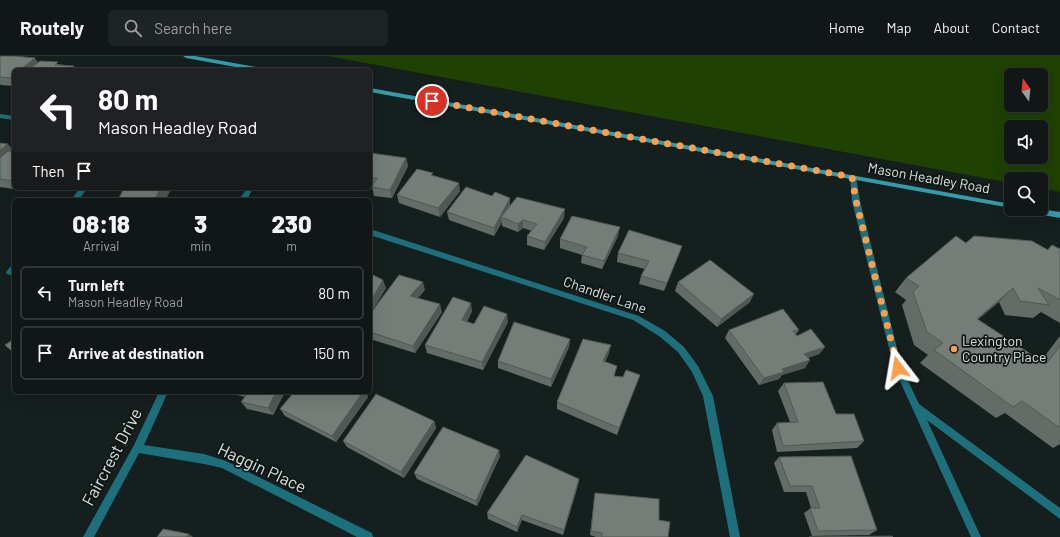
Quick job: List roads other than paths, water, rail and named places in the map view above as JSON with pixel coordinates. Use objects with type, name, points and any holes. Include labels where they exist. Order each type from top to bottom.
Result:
[{"type":"main road","points":[[186,56],[250,68]]},
{"type":"main road","name":"Mason Headley Road","points":[[372,90],[1004,205]]},
{"type":"main road","points":[[1048,213],[1060,215]]},
{"type":"street","points":[[0,116],[12,118]]},
{"type":"street","points":[[852,177],[856,201],[898,368],[976,537]]},
{"type":"street","name":"Chandler Lane","points":[[372,233],[484,270],[622,313],[636,318],[667,336],[684,351],[698,374],[708,396],[735,537]]},
{"type":"street","name":"Faircrest Drive","points":[[88,537],[137,448],[163,394]]},
{"type":"street","points":[[916,407],[1060,514]]},
{"type":"street","name":"Haggin Place","points":[[137,448],[204,458],[222,464],[368,537]]},
{"type":"place","name":"Lexington Country Place","points":[[954,349]]}]
